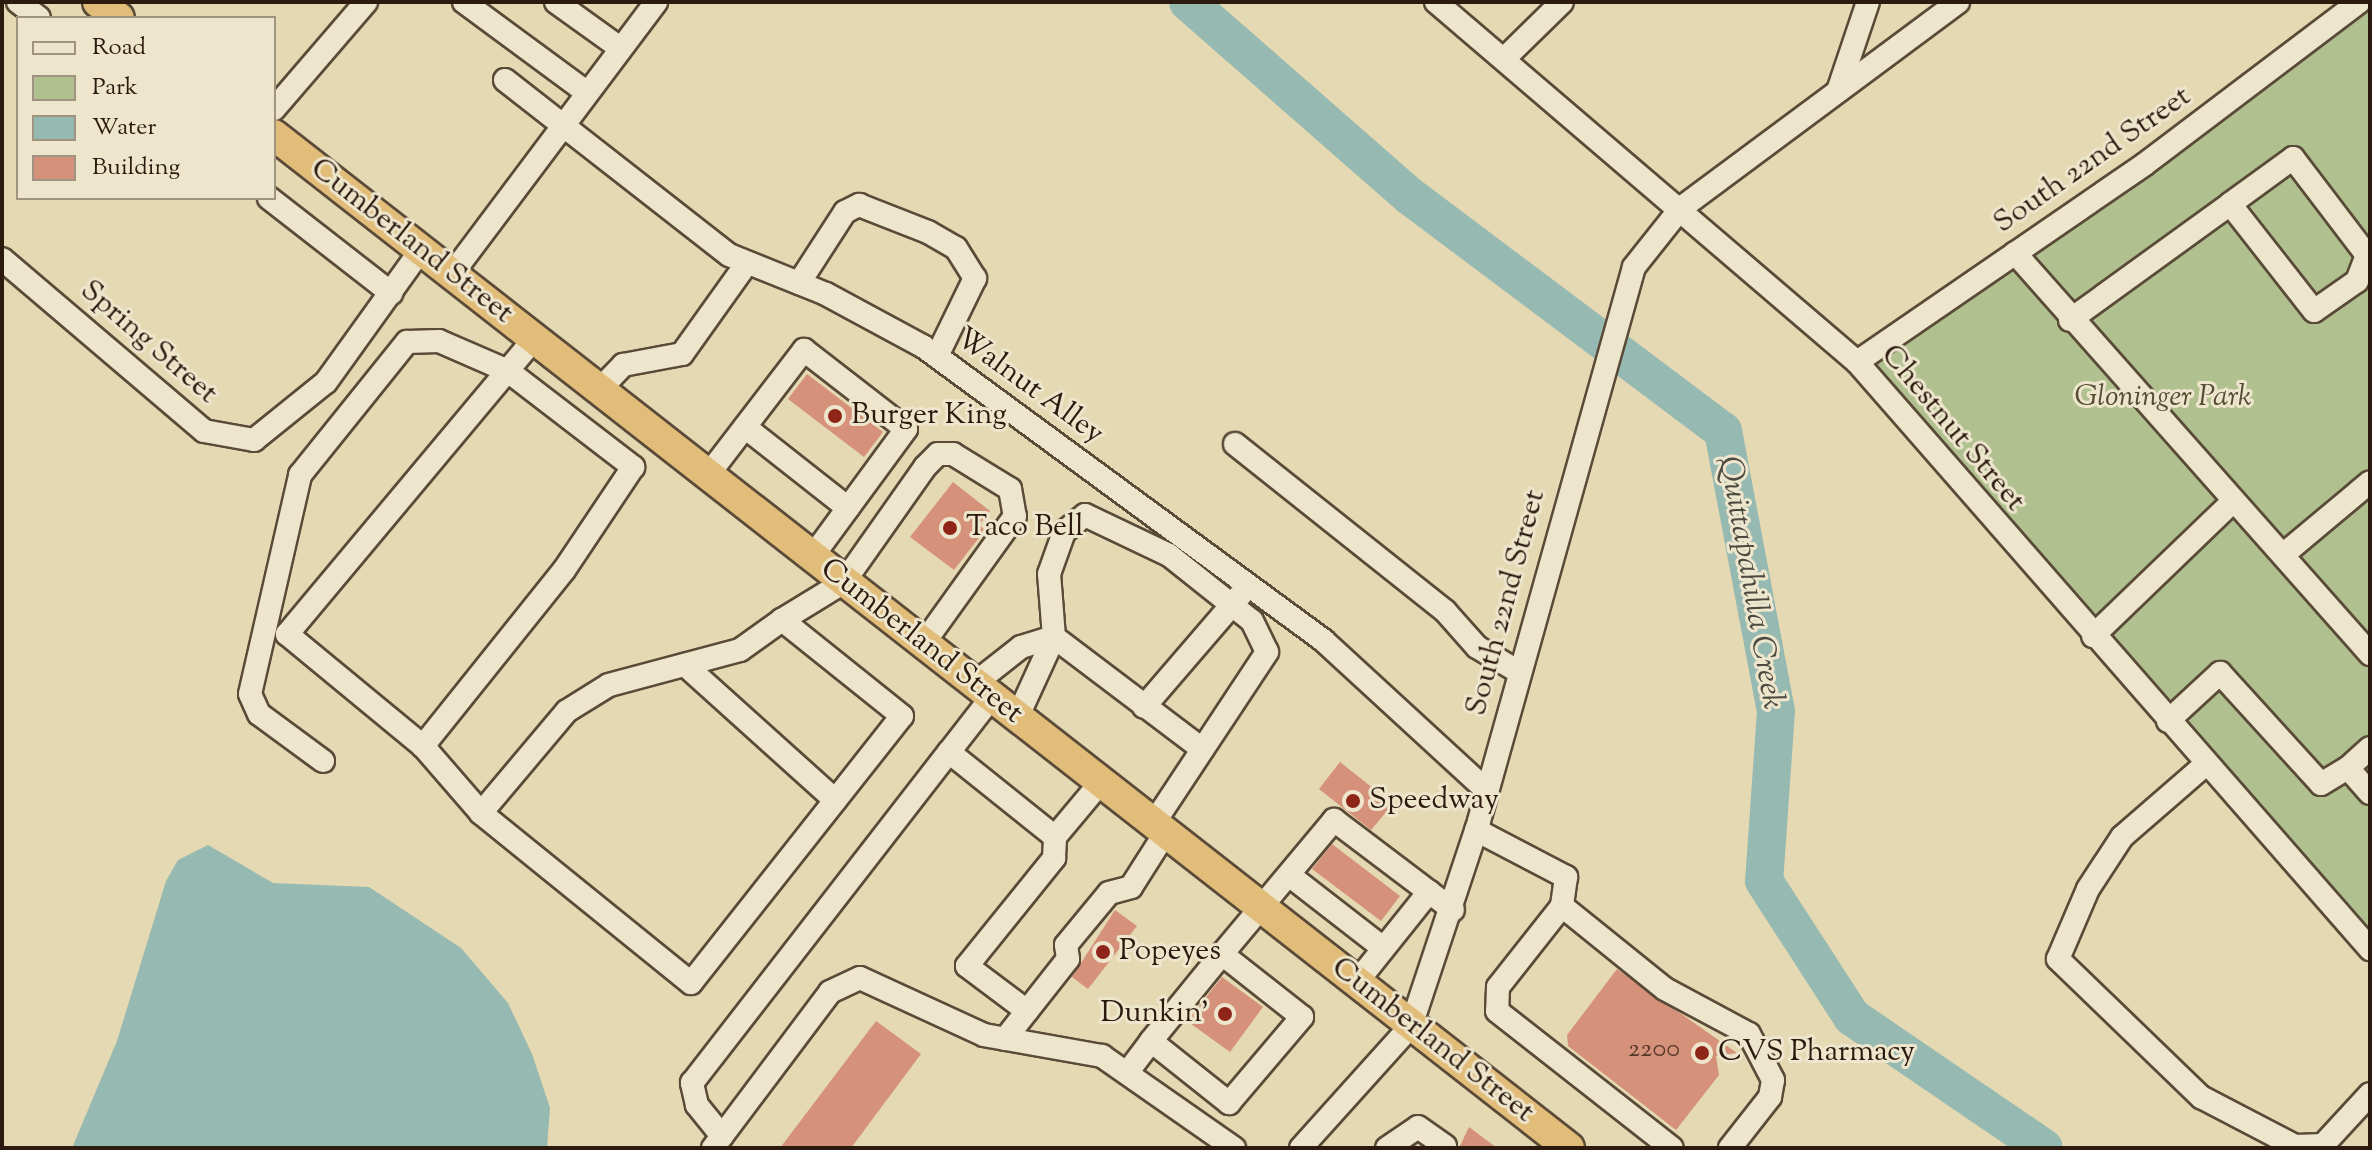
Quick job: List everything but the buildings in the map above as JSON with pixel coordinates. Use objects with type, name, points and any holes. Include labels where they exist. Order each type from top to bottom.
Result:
[{"type":"highway","name":"Cumberland Street","points":[[276,137],[1569,1148]]},
{"type":"street","points":[[18,2],[36,16]]},
{"type":"street","points":[[276,107],[366,2]]},
{"type":"street","points":[[464,2],[586,92]]},
{"type":"street","points":[[556,2],[620,48]]},
{"type":"street","name":"Chestnut Street","points":[[1436,2],[1507,56],[1857,362],[2093,636],[2370,949]]},
{"type":"street","points":[[1838,91],[1868,2]]},
{"type":"street","name":"South 22nd Street","points":[[1411,1026],[1453,910],[1604,364],[1634,267],[1681,208],[1958,2]]},
{"type":"street","name":"South 22nd Street","points":[[1857,362],[2015,253],[2359,2]]},
{"type":"street","points":[[452,274],[620,48],[649,4]]},
{"type":"street","points":[[1507,56],[1550,6]]},
{"type":"street","name":"Walnut Alley","points":[[505,80],[747,263],[799,283],[937,356],[1324,641],[1487,791]]},
{"type":"street","points":[[2070,320],[2293,158],[2367,255],[2357,281],[2314,311],[2230,204]]},
{"type":"street","points":[[272,200],[391,293]]},
{"type":"street","points":[[799,283],[845,212],[859,205],[928,232],[956,248],[975,278],[937,356]]},
{"type":"street","name":"Spring Street","points":[[2,259],[204,431],[254,440],[326,382],[421,250]]},
{"type":"street","points":[[2015,253],[2231,503],[2284,554],[2370,654]]},
{"type":"street","points":[[599,390],[623,365],[682,354],[747,263]]},
{"type":"street","points":[[287,634],[534,339]]},
{"type":"street","points":[[323,761],[259,714],[250,694],[300,475],[407,342],[439,341],[508,371],[633,467],[564,570],[423,746]]},
{"type":"street","points":[[708,475],[804,350],[906,429],[812,557]]},
{"type":"street","points":[[745,427],[848,508]]},
{"type":"street","points":[[1235,444],[1445,611],[1477,647],[1519,672]]},
{"type":"street","points":[[481,813],[567,711],[609,685],[740,650],[844,582],[938,454],[971,460],[999,479],[1016,505],[1011,527],[923,644]]},
{"type":"street","points":[[2284,554],[2370,482]]},
{"type":"street","points":[[2093,636],[2231,503]]},
{"type":"street","points":[[1005,1039],[1068,959],[1066,945],[1109,893],[1131,887],[1202,749],[1265,663],[1266,640],[1232,605],[1169,555],[1085,515],[1064,532],[1049,574],[1054,637],[1017,718]]},
{"type":"street","points":[[1144,707],[1248,585]]},
{"type":"street","points":[[267,621],[423,746],[481,813],[691,983],[902,716],[782,620]]},
{"type":"street","points":[[1054,637],[1021,647],[982,691],[949,752],[692,1083],[697,1105],[718,1142],[830,992],[860,978],[1005,1039],[1102,1056],[1234,1148]]},
{"type":"street","points":[[1054,637],[1202,749]]},
{"type":"street","points":[[685,665],[835,800]]},
{"type":"street","points":[[2168,721],[2220,673],[2321,784],[2348,768],[2370,748]]},
{"type":"street","points":[[949,752],[1055,837]]},
{"type":"street","points":[[2206,764],[2122,837],[2088,889],[2058,959],[2201,1097],[2295,1146],[2323,1145],[2370,1094]]},
{"type":"street","points":[[2348,768],[2370,793]]},
{"type":"street","points":[[1027,1011],[967,966],[1054,858],[1055,837],[1101,782]]},
{"type":"street","points":[[1127,1073],[1334,820],[1453,910]]},
{"type":"street","points":[[1476,830],[1566,877],[1562,906],[1498,987],[1497,1011],[1672,1148]]},
{"type":"street","points":[[1289,875],[1383,948]]},
{"type":"street","points":[[1356,983],[1429,892]]},
{"type":"street","points":[[1562,906],[1665,989],[1749,1034],[1773,1080],[1770,1097],[1730,1148]]},
{"type":"street","points":[[1151,1041],[1229,1103],[1302,1017],[1222,954]]},
{"type":"street","points":[[1301,1148],[1411,1026]]},
{"type":"street","points":[[1387,1148],[1418,1127],[1445,1146]]},
{"type":"green space","name":"Gloninger Park","points":[[2358,2],[2370,2],[2370,944],[1857,362]]},
{"type":"water","points":[[208,845],[273,883],[369,887],[461,948],[508,1003],[532,1054],[550,1108],[547,1148],[72,1148],[117,1041],[166,881],[178,860]]},
{"type":"waterway","name":"Quittapahilla Creek","points":[[1188,2],[1411,197],[1723,431],[1776,711],[1764,881],[1852,1017],[2044,1148]]},
{"type":"place","name":"Burger King","points":[[835,416]]},
{"type":"place","name":"Taco Bell","points":[[950,528]]},
{"type":"place","name":"Speedway","points":[[1353,801]]},
{"type":"place","name":"Popeyes","points":[[1103,952]]},
{"type":"place","name":"Dunkin'","points":[[1225,1014]]},
{"type":"place","name":"CVS Pharmacy","points":[[1702,1053]]}]
